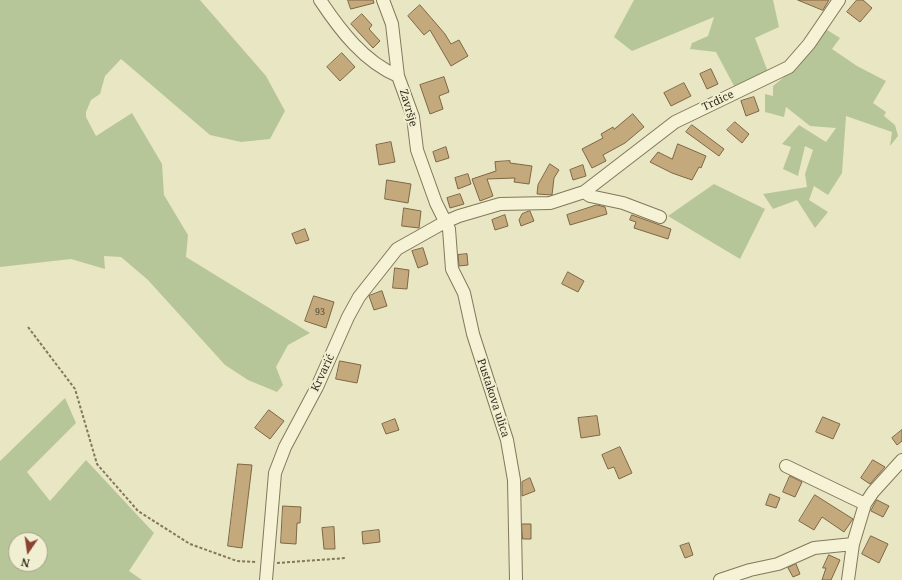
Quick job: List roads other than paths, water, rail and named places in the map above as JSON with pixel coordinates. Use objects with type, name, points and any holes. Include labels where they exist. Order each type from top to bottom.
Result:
[{"type":"street","name":"Završje","points":[[320,0],[340,29],[361,52],[382,69],[398,76],[413,117],[418,150],[436,203],[445,222]]},
{"type":"street","points":[[383,0],[392,24],[398,76]]},
{"type":"street","name":"Trdice","points":[[445,222],[500,204],[550,203],[584,192],[675,122],[789,67],[809,44],[839,0]]},
{"type":"street","points":[[584,192],[590,196],[623,203],[660,217]]},
{"type":"street","name":"Krvarić","points":[[266,580],[275,473],[285,447],[317,387],[348,317],[359,297],[397,249],[445,222]]},
{"type":"street","name":"Pustakova ulica","points":[[445,222],[450,236],[452,269],[464,292],[473,334],[507,440],[514,480],[516,580]]},
{"type":"street","points":[[848,580],[854,544],[865,504],[873,492],[902,460]]},
{"type":"street","points":[[786,466],[865,504]]},
{"type":"street","points":[[720,580],[750,570],[778,564],[814,548],[854,544]]}]
